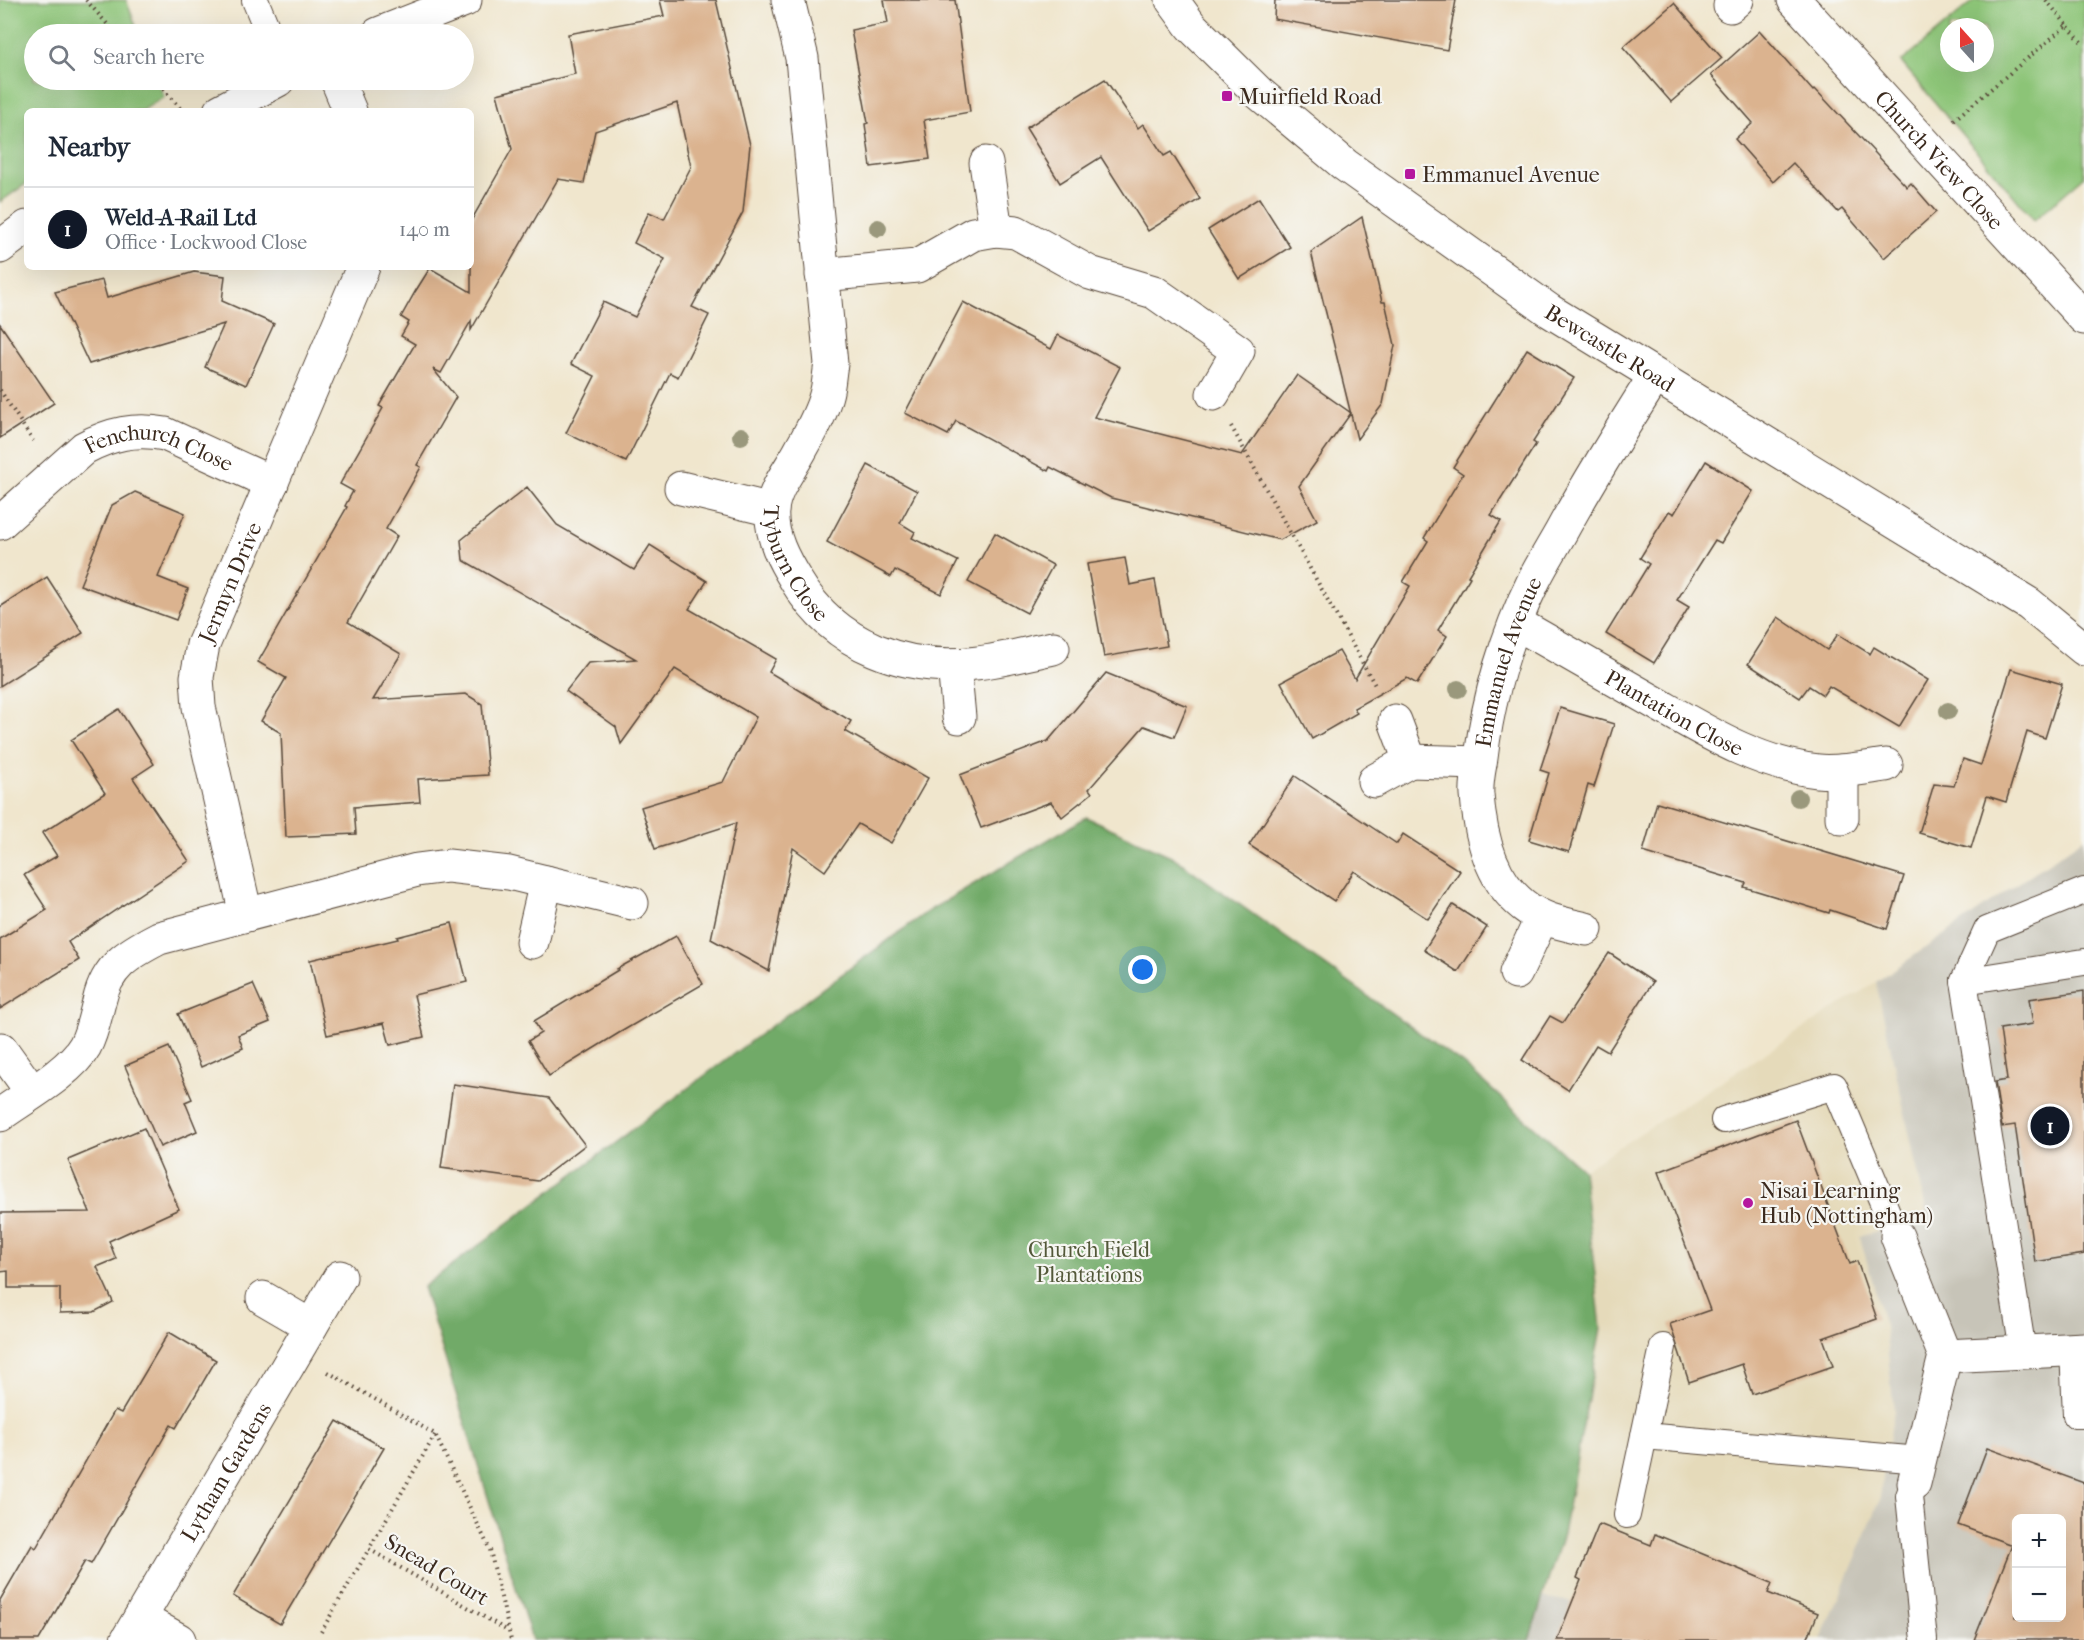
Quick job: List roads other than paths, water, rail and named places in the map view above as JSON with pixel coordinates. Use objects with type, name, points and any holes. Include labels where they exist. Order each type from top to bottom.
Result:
[{"type":"street","points":[[404,24],[465,0]]},
{"type":"street","name":"Tyburn Close","points":[[788,0],[802,58],[831,364],[826,396],[799,453],[780,486],[772,510],[775,537],[785,562],[802,591],[825,619],[851,639],[879,652],[928,664],[954,665],[1001,660],[1053,648]]},
{"type":"street","name":"Bewcastle Road","points":[[1172,0],[1191,26],[1259,93],[1345,165],[1550,311],[2029,604],[2082,643]]},
{"type":"street","name":"Church View Close","points":[[1794,0],[2084,318]]},
{"type":"street","points":[[226,108],[259,90]]},
{"type":"street","points":[[341,90],[349,108]]},
{"type":"street","points":[[986,163],[996,230]]},
{"type":"street","points":[[0,247],[24,229]]},
{"type":"street","points":[[822,275],[917,266],[972,234],[996,230],[1016,231],[1090,273],[1154,292],[1238,351],[1213,393]]},
{"type":"street","name":"Jermyn Drive","points":[[246,915],[206,742],[199,707],[197,677],[203,645],[362,270]]},
{"type":"street","name":"Emmanuel Avenue","points":[[1586,929],[1542,917],[1524,906],[1507,891],[1494,869],[1486,844],[1477,793],[1480,763],[1485,725],[1516,623],[1534,580],[1595,472],[1655,376]]},
{"type":"street","name":"Fenchurch Close","points":[[0,523],[84,448],[98,440],[129,431],[165,434],[272,483]]},
{"type":"street","points":[[681,488],[772,510]]},
{"type":"street","name":"Plantation Close","points":[[1516,623],[1716,738],[1762,757],[1818,771],[1842,771],[1886,765]]},
{"type":"street","points":[[954,665],[959,717]]},
{"type":"street","points":[[1374,781],[1410,761],[1395,721]]},
{"type":"street","name":"Emmanuel Avenue","points":[[1410,761],[1480,763]]},
{"type":"street","points":[[1842,771],[1842,818]]},
{"type":"street","points":[[0,1115],[72,1064],[86,1046],[100,995],[111,973],[129,954],[159,938],[417,870],[448,866],[509,873],[632,903]]},
{"type":"street","points":[[532,942],[546,882]]},
{"type":"street","points":[[1516,973],[1542,917]]},
{"type":"street","points":[[1,1049],[32,1092]]},
{"type":"street","points":[[1896,1236],[1945,1356],[1917,1472]]},
{"type":"street","name":"Lytham Gardens","points":[[179,1640],[134,1629],[340,1277]]},
{"type":"street","points":[[263,1298],[304,1340]]},
{"type":"street","points":[[1945,1356],[2079,1350]]},
{"type":"lane","points":[[255,0],[265,24]]},
{"type":"lane","points":[[2023,1352],[1964,981],[1987,930],[2084,891]]},
{"type":"lane","points":[[1964,981],[2084,962]]},
{"type":"lane","points":[[1724,1120],[1834,1086],[1896,1236]]},
{"type":"lane","points":[[1627,1515],[1663,1347]]},
{"type":"lane","points":[[2079,1350],[2076,1415],[2084,1415]]},
{"type":"lane","points":[[1644,1436],[1917,1472],[1909,1496],[1924,1640]]},
{"type":"place","name":"Muirfield Road","points":[[1227,96]]},
{"type":"place","name":"Emmanuel Avenue","points":[[1410,174]]},
{"type":"place","name":"Weld-A-Rail Ltd","points":[[2050,1126]]},
{"type":"place","name":"Nisai Learning Hub (Nottingham)","points":[[1748,1203]]},
{"type":"park label","name":"Church Field Plantations","points":[[1089,1262]]}]
